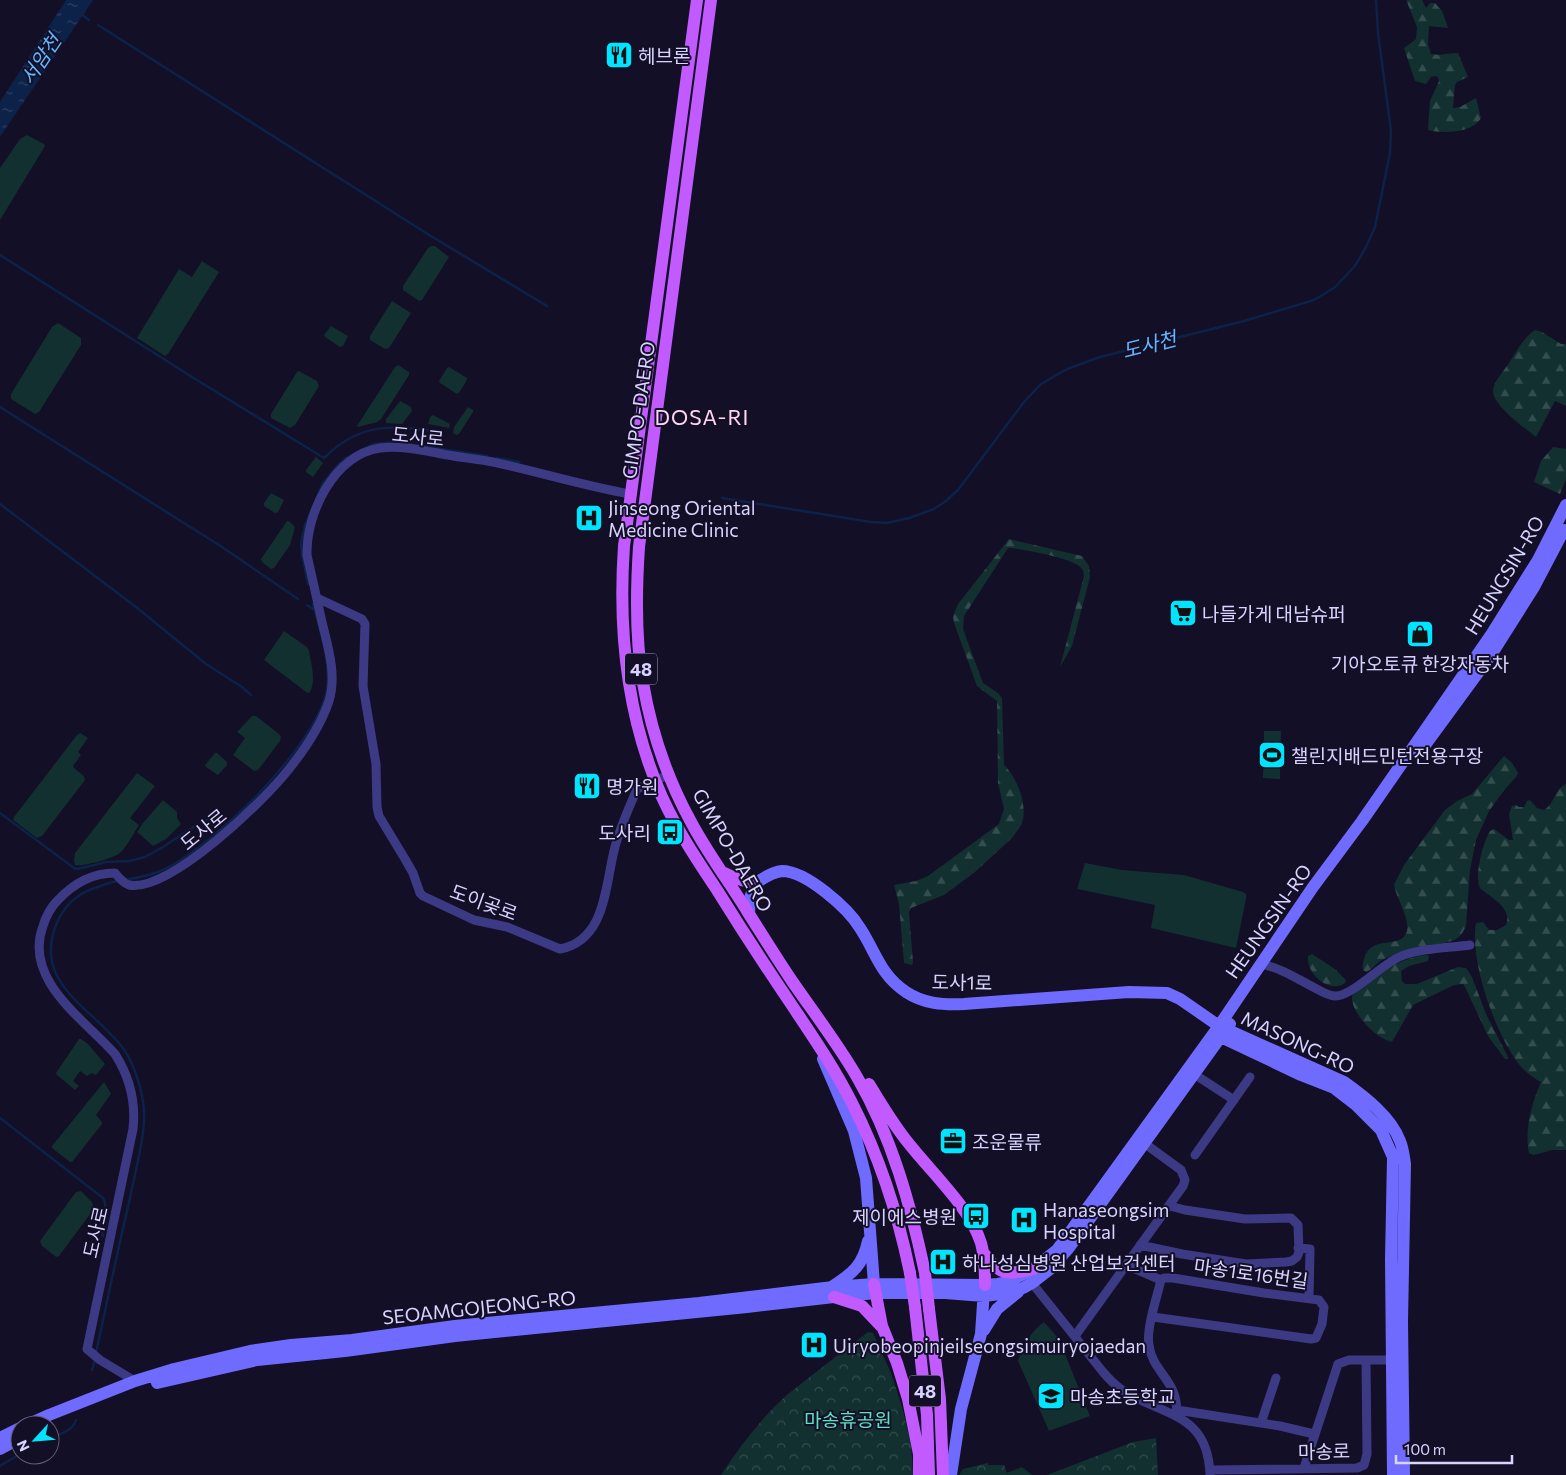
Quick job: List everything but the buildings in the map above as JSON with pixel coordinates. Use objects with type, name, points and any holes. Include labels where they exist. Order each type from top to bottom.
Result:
[{"type":"main road","name":"GIMPO-DAERO","points":[[697,0],[630,494],[622,569],[624,650],[634,713],[656,780],[669,812],[683,838],[815,1041],[852,1102],[878,1161],[901,1231],[910,1273],[927,1415],[929,1475]]},
{"type":"main road","name":"GIMPO-DAERO","points":[[711,0],[646,490],[638,566],[637,629],[642,675],[649,713],[670,774],[691,822],[721,872],[857,1077],[879,1121],[901,1177],[925,1273],[940,1399],[943,1475]]},
{"type":"main road","name":"HEUNGSIN-RO","points":[[946,1288],[984,1290],[1028,1285],[1050,1268],[1068,1249],[1194,1074],[1313,887],[1362,821],[1491,635],[1538,560],[1566,505]]},
{"type":"main road","name":"HEUNGSIN-RO","points":[[1264,964],[1491,655],[1534,587],[1566,525]]},
{"type":"main road","name":"도사1로","points":[[755,884],[774,873],[785,871],[797,874],[813,883],[854,919],[866,937],[879,964],[892,980],[906,992],[926,1002],[964,1004],[1161,991],[1180,999],[1222,1031]]},
{"type":"main road","points":[[721,872],[755,884],[750,898],[748,913]]},
{"type":"main road","points":[[826,1030],[858,1066],[884,1110],[966,1213],[978,1235],[983,1252],[985,1268],[981,1334],[961,1409],[951,1475]]},
{"type":"main road","name":"HEUNGSIN-RO","points":[[984,1290],[1008,1282],[1034,1269],[1057,1250],[1222,1031]]},
{"type":"main road","name":"MASONG-RO","points":[[1222,1031],[1301,1075],[1334,1088],[1356,1105],[1381,1130],[1393,1157],[1390,1259],[1393,1475]]},
{"type":"main road","name":"MASONG-RO","points":[[1222,1031],[1344,1082],[1362,1095],[1389,1122],[1400,1141],[1405,1164],[1402,1322],[1404,1475]]},
{"type":"main road","points":[[815,1041],[854,1131],[866,1178],[875,1289],[882,1326],[897,1363],[908,1399],[918,1454],[919,1475]]},
{"type":"main road","points":[[870,1231],[866,1250],[860,1264],[833,1292],[862,1306],[882,1326]]},
{"type":"main road","points":[[983,1252],[993,1265],[1003,1273],[1015,1273],[1034,1269]]},
{"type":"main road","points":[[981,1334],[997,1309],[1028,1285]]},
{"type":"main road","name":"SEOAMGOJEONG-RO","points":[[49,1415],[135,1382],[216,1358],[291,1345],[352,1340],[455,1326],[680,1305],[875,1289],[946,1288]]},
{"type":"main road","name":"SEOAMGOJEONG-RO","points":[[60,1420],[140,1388],[181,1376],[257,1360],[833,1292]]},
{"type":"street","name":"도사로","points":[[135,1382],[100,1360],[87,1349],[133,1128],[134,1116],[131,1090],[115,1054],[62,1000],[50,982],[40,957],[38,940],[49,910],[67,890],[90,877],[114,873],[122,881],[131,885],[148,882],[168,874],[186,863],[220,837],[260,800],[288,770],[303,749],[329,701],[332,687],[330,655],[307,555],[306,539],[315,510],[324,491],[341,469],[351,460],[372,450],[396,448],[492,462],[630,494]]},
{"type":"street","name":"도이곶로","points":[[317,598],[355,615],[362,619],[365,624],[363,686],[376,764],[376,807],[379,816],[413,873],[420,893],[428,899],[474,920],[507,928],[560,949],[576,944],[591,932],[600,913],[617,841],[636,789],[670,774]]},
{"type":"street","points":[[1264,964],[1334,996],[1347,993],[1399,957],[1470,945]]},
{"type":"street","points":[[1194,1074],[1234,1100]]},
{"type":"street","points":[[1194,1155],[1250,1077]]},
{"type":"street","points":[[1075,1336],[1183,1186],[1185,1180],[1180,1170],[1144,1143]]},
{"type":"street","name":"마송1로16번길","points":[[1140,1245],[1246,1264],[1292,1261],[1296,1257],[1298,1225],[1291,1218],[1245,1219],[1170,1206]]},
{"type":"street","points":[[1298,1248],[1310,1249],[1309,1298]]},
{"type":"street","points":[[1126,1265],[1160,1280],[1148,1336],[1149,1345],[1154,1361],[1171,1385],[1176,1396],[1177,1413],[1199,1435],[1207,1452],[1210,1473]]},
{"type":"street","name":"마송1로16번길","points":[[1153,1317],[1312,1339],[1316,1338],[1319,1334],[1324,1307],[1319,1300],[1173,1278],[1160,1280]]},
{"type":"street","points":[[1028,1285],[1075,1336],[1103,1372],[1115,1385],[1128,1394],[1177,1413],[1261,1423],[1314,1434]]},
{"type":"street","points":[[1304,1468],[1338,1364],[1348,1360],[1392,1360]]},
{"type":"street","name":"마송로","points":[[1210,1473],[1304,1468],[1357,1468],[1364,1465],[1366,1454],[1366,1360]]},
{"type":"street","points":[[1261,1423],[1276,1378]]},
{"type":"green space","points":[[1406,0],[1422,0],[1426,8],[1430,3],[1435,3],[1442,11],[1448,28],[1429,26],[1428,44],[1431,54],[1458,53],[1468,77],[1457,82],[1455,85],[1453,108],[1460,107],[1476,98],[1481,118],[1471,127],[1449,132],[1428,130],[1430,101],[1439,81],[1438,77],[1435,76],[1431,77],[1426,84],[1415,81],[1404,48],[1416,39],[1417,27]]},
{"type":"green space","points":[[27,135],[45,146],[0,220],[0,168],[20,139]]},
{"type":"green space","points":[[431,246],[435,246],[449,257],[422,300],[419,301],[403,290],[403,286]]},
{"type":"green space","points":[[202,261],[219,272],[165,356],[137,338],[179,269],[192,277]]},
{"type":"green space","points":[[392,301],[411,313],[389,348],[385,349],[370,340],[370,336]]},
{"type":"green space","points":[[58,323],[81,338],[81,345],[39,412],[35,414],[11,399],[11,394],[52,327]]},
{"type":"green space","points":[[331,326],[348,336],[343,346],[340,347],[325,337],[324,335]]},
{"type":"green space","points":[[1535,330],[1542,332],[1561,344],[1566,344],[1566,406],[1555,401],[1536,437],[1503,409],[1494,396],[1493,390],[1497,380],[1520,345]]},
{"type":"green space","points":[[398,365],[409,372],[409,375],[381,419],[377,422],[358,427],[395,367]]},
{"type":"green space","points":[[449,367],[467,378],[457,394],[439,381]]},
{"type":"green space","points":[[299,371],[317,381],[319,386],[295,425],[290,428],[271,418],[271,414]]},
{"type":"green space","points":[[400,401],[411,407],[412,411],[402,424],[386,423],[386,419]]},
{"type":"green space","points":[[468,407],[473,412],[459,434],[456,435],[453,433],[454,427]]},
{"type":"green space","points":[[433,415],[450,424],[449,428],[428,424],[430,417]]},
{"type":"green space","points":[[1553,447],[1566,449],[1566,479],[1560,494],[1534,482],[1541,461]]},
{"type":"green space","points":[[316,457],[323,463],[313,477],[306,470]]},
{"type":"green space","points":[[271,493],[284,500],[278,512],[275,513],[264,506]]},
{"type":"green space","points":[[287,521],[295,527],[290,545],[274,568],[271,569],[261,559]]},
{"type":"green space","points":[[1009,539],[1082,556],[1089,566],[1090,577],[1072,646],[1060,667],[1084,576],[1081,568],[1074,563],[1045,554],[1008,548],[964,616],[963,629],[983,683],[1002,698],[1004,765],[1009,770],[1020,792],[1024,808],[1023,816],[1021,825],[1013,837],[975,872],[944,895],[911,908],[909,912],[912,965],[904,963],[899,904],[894,885],[916,881],[928,876],[999,824],[1004,809],[998,783],[997,701],[977,686],[953,616],[958,604]]},
{"type":"green space","points":[[284,631],[307,647],[309,651],[313,683],[309,693],[264,660]]},
{"type":"green space","points":[[252,716],[256,716],[281,737],[258,770],[254,771],[233,755],[245,738],[237,732]]},
{"type":"green space","name":"챌린지배드민턴전용구장","points":[[1264,731],[1281,731],[1280,779],[1263,778]]},
{"type":"green space","points":[[80,733],[88,738],[78,752],[81,755],[73,766],[84,776],[85,780],[42,836],[37,838],[13,820],[14,817]]},
{"type":"green space","points":[[215,753],[227,762],[227,765],[218,775],[205,765]]},
{"type":"green space","points":[[1504,756],[1512,763],[1518,773],[1489,811],[1476,840],[1470,870],[1466,926],[1462,933],[1457,939],[1452,941],[1397,953],[1380,961],[1366,972],[1363,970],[1364,959],[1373,946],[1399,940],[1404,937],[1407,931],[1407,920],[1394,885],[1404,865],[1445,810],[1457,801],[1472,794]]},
{"type":"green space","points":[[137,773],[155,786],[130,818],[139,825],[128,843],[121,852],[113,857],[75,865],[75,853]]},
{"type":"green space","points":[[1566,784],[1566,1150],[1552,1150],[1534,1155],[1529,1153],[1528,1126],[1532,1107],[1541,1082],[1524,1070],[1513,1055],[1503,1039],[1487,999],[1477,958],[1476,923],[1483,922],[1489,930],[1497,930],[1506,925],[1507,919],[1504,908],[1480,888],[1478,876],[1482,851],[1490,831],[1494,829],[1509,840],[1513,840],[1509,814],[1512,806],[1524,807],[1527,801],[1530,800],[1537,808],[1544,810],[1548,807],[1559,789]]},
{"type":"green space","points":[[163,800],[177,812],[177,818],[181,824],[166,839],[153,846],[137,832]]},
{"type":"green space","points":[[1085,863],[1122,870],[1184,875],[1243,892],[1246,894],[1246,899],[1236,948],[1151,928],[1155,905],[1077,889]]},
{"type":"green space","points":[[1312,954],[1335,969],[1346,980],[1345,983],[1339,986],[1332,986],[1320,980],[1308,963],[1308,956]]},
{"type":"green space","points":[[1429,956],[1428,961],[1409,966],[1401,971],[1402,981],[1405,984],[1417,984],[1458,967],[1466,968],[1472,977],[1486,1014],[1508,1059],[1505,1059],[1488,1036],[1463,984],[1454,985],[1413,1005],[1392,1042],[1379,1036],[1365,1024],[1355,1010],[1352,996],[1386,969],[1407,960]]},
{"type":"green space","points":[[79,1039],[88,1044],[105,1064],[96,1075],[92,1073],[87,1076],[80,1071],[73,1081],[79,1086],[75,1090],[56,1073]]},
{"type":"green space","points":[[104,1082],[111,1094],[96,1115],[102,1124],[72,1162],[70,1162],[52,1146]]},
{"type":"green space","points":[[81,1191],[92,1202],[94,1209],[59,1256],[56,1257],[42,1246],[40,1241],[76,1192]]},
{"type":"green space","points":[[1044,1322],[1059,1339],[1090,1416],[1049,1431],[1018,1361],[1028,1339]]},
{"type":"green space","name":"마송휴공원","points":[[868,1332],[873,1333],[891,1373],[903,1410],[911,1444],[913,1475],[721,1475],[752,1432],[778,1403]]},
{"type":"green space","points":[[1156,1438],[1158,1475],[1047,1475],[1133,1442]]},
{"type":"green space","points":[[988,1463],[988,1465],[1004,1465],[1007,1473],[1022,1467],[1032,1475],[959,1475],[963,1469]]},
{"type":"water","name":"서암천","points":[[66,0],[93,0],[0,137],[0,102]]},
{"type":"waterway","name":"도사천","points":[[722,498],[871,522],[887,523],[909,518],[934,509],[958,490],[1024,402],[1041,384],[1067,369],[1100,357],[1244,321],[1314,300],[1334,288],[1355,266],[1375,227],[1390,153],[1391,131],[1378,33],[1376,0]]},
{"type":"waterway","points":[[80,13],[89,20]]},
{"type":"waterway","points":[[98,25],[426,233],[547,306]]},
{"type":"waterway","points":[[0,255],[324,458],[337,446],[351,438],[377,429],[406,428],[438,432]]},
{"type":"waterway","points":[[0,407],[222,547],[298,599]]},
{"type":"waterway","points":[[308,584],[301,543],[305,525],[323,483],[346,458],[373,444],[395,442],[487,456]]},
{"type":"waterway","points":[[497,458],[519,462]]},
{"type":"waterway","points":[[0,504],[136,607],[206,664],[251,695]]},
{"type":"waterway","points":[[125,880],[158,872],[180,860],[205,842],[259,794],[304,738],[319,712],[327,689],[328,679],[324,646],[313,604]]},
{"type":"waterway","points":[[307,605],[313,609]]},
{"type":"waterway","points":[[0,813],[74,868],[78,869],[106,862],[129,861],[145,857],[198,824]]},
{"type":"waterway","points":[[206,820],[217,817],[222,818]]},
{"type":"waterway","points":[[96,1353],[139,1155],[144,1112],[136,1073],[129,1058],[113,1036],[71,996],[60,981],[53,965],[51,946],[56,925],[73,900],[97,887],[117,881]]},
{"type":"waterway","points":[[0,1118],[103,1198],[105,1203],[101,1226],[103,1236]]},
{"type":"waterway","points":[[92,1370],[95,1360]]},
{"type":"waterway","points":[[60,1434],[69,1430],[76,1420]]},
{"type":"waterway","points":[[0,1466],[10,1460]]},
{"type":"place","name":"헤브론","points":[[619,55]]},
{"type":"place","name":"Jinseong Oriental Medicine Clinic","points":[[589,518]]},
{"type":"place","name":"나들가게 대남슈퍼","points":[[1183,613]]},
{"type":"place","name":"기아오토큐 한강자동차","points":[[1420,634]]},
{"type":"place","name":"챌린지배드민턴전용구장","points":[[1272,755]]},
{"type":"place","name":"명가원","points":[[587,786]]},
{"type":"place","name":"도사리","points":[[670,832]]},
{"type":"place","name":"조운물류","points":[[953,1141]]},
{"type":"place","name":"제이에스병원","points":[[976,1216]]},
{"type":"place","name":"Hanaseongsim Hospital","points":[[1024,1220]]},
{"type":"place","name":"하나성심병원 산업보건센터","points":[[943,1262]]},
{"type":"place","name":"Uiryobeopinjeilseongsimuiryojaedan","points":[[814,1345]]},
{"type":"place","name":"마송초등학교","points":[[1051,1396]]},
{"type":"district","name":"DOSA-RI","points":[[702,416]]}]
